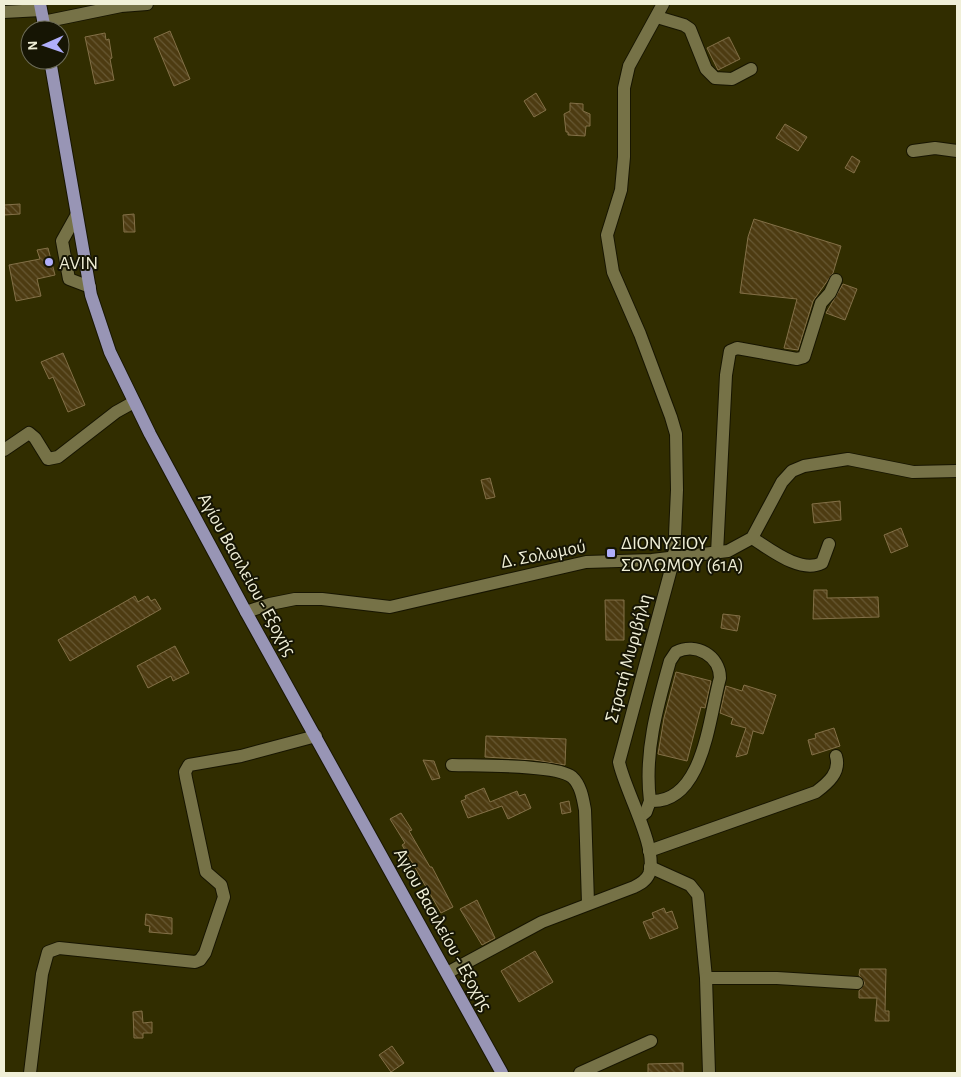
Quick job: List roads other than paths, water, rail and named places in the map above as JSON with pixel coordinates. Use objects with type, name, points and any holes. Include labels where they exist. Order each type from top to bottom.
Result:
[{"type":"main road","name":"Αγίου Βασιλείου - Εξοχής","points":[[52,70],[90,287],[110,352],[134,402],[246,612],[502,1073]]},
{"type":"street","points":[[4,12],[42,17],[147,4]]},
{"type":"street","name":"Στρατή Μυριβήλη","points":[[650,867],[649,851],[640,817],[622,777],[619,762],[674,558],[677,490],[676,434],[640,334],[612,272],[607,235],[621,190],[624,157],[624,88],[629,66],[663,4]]},
{"type":"street","points":[[657,17],[684,25],[690,29],[706,69],[715,78],[732,79],[752,69]]},
{"type":"street","points":[[913,151],[935,148],[957,151]]},
{"type":"street","points":[[76,216],[62,241],[70,279],[90,287]]},
{"type":"street","points":[[717,553],[726,375],[730,351],[737,348],[782,357],[804,358],[821,303],[830,293],[836,280]]},
{"type":"street","points":[[4,450],[29,433],[35,438],[48,459],[58,457],[116,412],[134,402]]},
{"type":"street","points":[[828,544],[822,563],[809,566],[802,565],[771,550],[752,538],[782,482],[792,470],[804,466],[848,460],[913,472],[957,471]]},
{"type":"street","name":"Δ. Σολωμού","points":[[246,612],[270,604],[296,599],[322,599],[390,608],[586,562],[674,558],[717,553],[740,546],[752,538]]},
{"type":"street","points":[[640,817],[646,812],[650,801],[647,781],[649,746],[670,661],[676,652],[696,648],[710,655],[720,669],[720,678],[699,765],[681,789],[661,801],[650,801]]},
{"type":"street","points":[[30,1073],[44,959],[48,952],[59,948],[195,962],[200,960],[205,953],[224,897],[224,891],[221,885],[206,872],[186,778],[189,765],[241,756],[316,736]]},
{"type":"street","points":[[649,851],[816,792],[834,776],[837,767],[836,756]]},
{"type":"street","points":[[452,765],[540,768],[566,774],[572,778],[582,795],[585,810],[588,903]]},
{"type":"street","points":[[447,973],[542,922],[634,887],[643,882],[648,875],[650,867],[690,885],[698,895],[706,978],[709,1073]]},
{"type":"street","points":[[706,978],[777,978],[857,982]]},
{"type":"street","points":[[580,1073],[651,1041]]},
{"type":"place","name":"AVIN","points":[[49,262]]},
{"type":"place","name":"ΔΙΟΝΥΣΙΟΥ ΣΟΛΩΜΟΥ (61Α)","points":[[611,553]]}]
